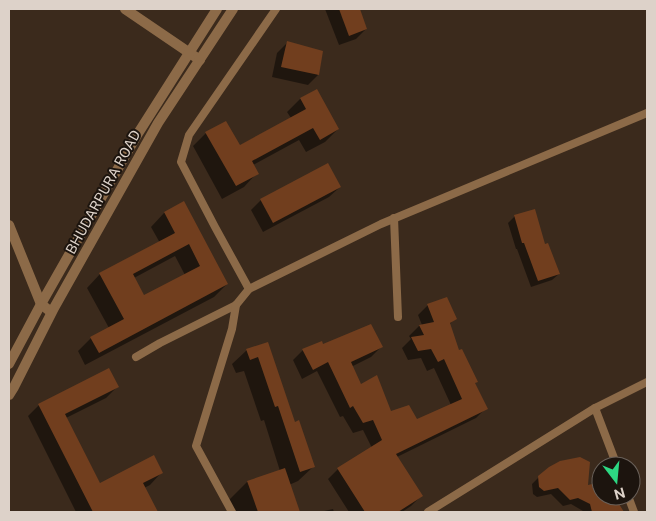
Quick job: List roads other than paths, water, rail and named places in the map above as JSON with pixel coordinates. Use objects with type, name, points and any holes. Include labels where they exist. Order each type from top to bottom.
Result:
[{"type":"street","points":[[125,9],[200,60]]},
{"type":"street","name":"BHUDARPURA ROAD","points":[[9,364],[41,304],[138,135],[217,9]]},
{"type":"street","name":"BHUDARPURA ROAD","points":[[9,395],[51,312],[158,123],[234,9]]},
{"type":"street","points":[[107,189],[118,194]]},
{"type":"street","points":[[9,225],[41,304],[51,312]]},
{"type":"lane","points":[[249,289],[214,227],[181,162],[189,135],[276,9]]},
{"type":"lane","points":[[136,357],[236,305],[249,289],[381,224],[647,113]]},
{"type":"lane","points":[[394,218],[398,317]]},
{"type":"lane","points":[[232,512],[196,446],[232,330],[236,305]]},
{"type":"lane","points":[[428,512],[595,408],[647,382]]},
{"type":"lane","points":[[595,408],[613,456]]}]
